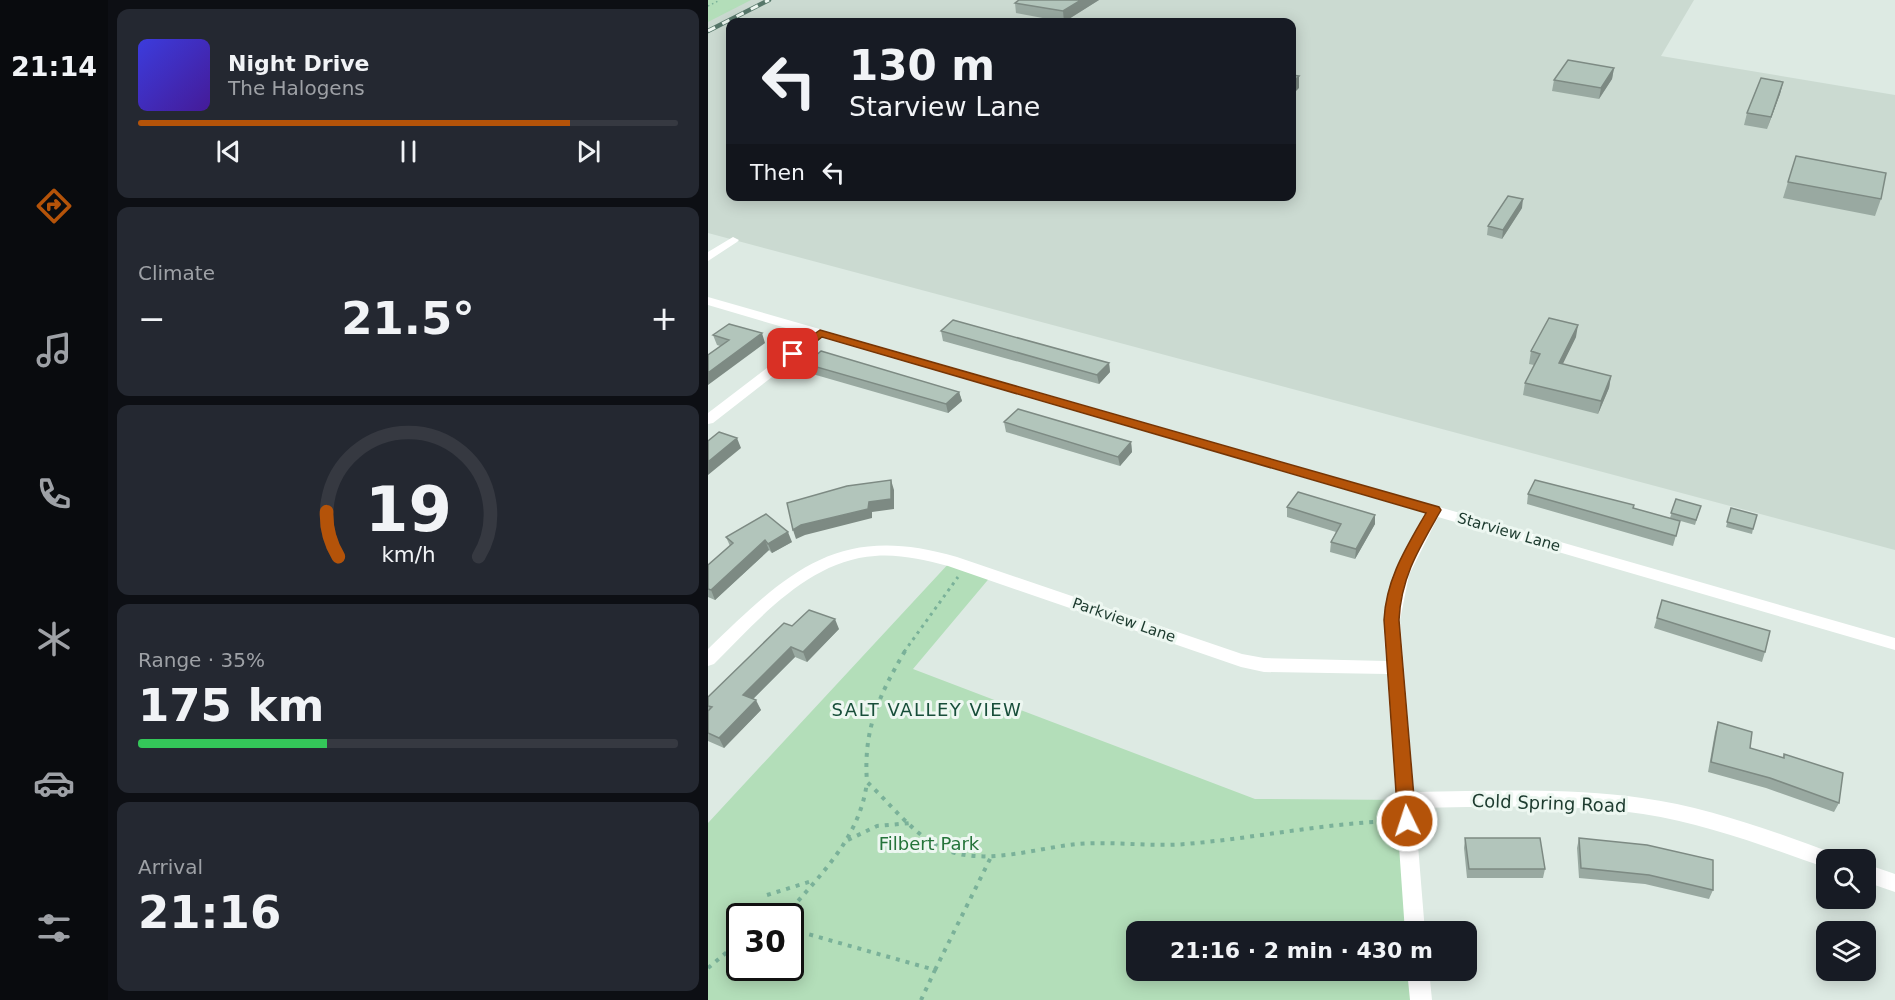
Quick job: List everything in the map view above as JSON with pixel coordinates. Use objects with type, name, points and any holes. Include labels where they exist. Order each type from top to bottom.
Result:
[{"type":"street","points":[[708,257],[734,240]]},
{"type":"street","name":"Starview Lane","points":[[708,301],[1895,644]]},
{"type":"street","points":[[708,420],[820,333]]},
{"type":"street","points":[[1414,921],[1392,620],[1395,586],[1404,563],[1434,510]]},
{"type":"street","name":"Parkview Lane","points":[[708,659],[789,583],[818,567],[858,553],[905,549],[926,552],[1241,660],[1264,664],[1395,668]]},
{"type":"street","name":"Cold Spring Road","points":[[1405,800],[1591,801],[1641,806],[1685,814],[1734,827],[1816,856]]},
{"type":"street","points":[[1876,876],[1895,883]]},
{"type":"street","points":[[1419,981],[1420,1000]]},
{"type":"path","points":[[708,6],[720,0]]},
{"type":"path","points":[[795,903],[846,841],[863,809],[867,782],[864,770],[867,739],[873,715],[886,683],[915,634],[967,566]]},
{"type":"path","points":[[867,782],[942,848],[971,854],[993,855],[1078,843],[1164,845],[1309,826],[1407,821]]},
{"type":"path","points":[[846,841],[877,826],[911,823]]},
{"type":"path","points":[[921,1000],[993,855]]},
{"type":"path","points":[[767,895],[814,880]]},
{"type":"path","points":[[804,933],[935,970]]},
{"type":"path","points":[[708,969],[726,953]]},
{"type":"shaded area","points":[[744,0],[1694,0],[1661,56],[1895,95],[1895,550],[708,233],[708,18]]},
{"type":"green space","points":[[708,0],[751,0],[708,22]]},
{"type":"green space","name":"Filbert Park","points":[[951,561],[992,575],[913,669],[1255,799],[1405,800],[1414,921],[1126,921],[1126,981],[1419,981],[1421,1000],[708,1000],[708,823]]},
{"type":"building","points":[[1019,0],[1081,0],[1063,11],[1015,3]]},
{"type":"building","points":[[1568,60],[1614,68],[1601,88],[1554,80]]},
{"type":"building","points":[[1761,78],[1783,82],[1771,117],[1747,113]]},
{"type":"building","points":[[1796,156],[1886,173],[1881,199],[1788,182]]},
{"type":"building","points":[[1508,196],[1523,199],[1503,230],[1488,226]]},
{"type":"building","points":[[1549,318],[1578,325],[1559,363],[1611,376],[1601,401],[1525,383],[1540,354],[1531,351]]},
{"type":"building","points":[[953,320],[1109,363],[1097,375],[941,331]]},
{"type":"building","points":[[729,324],[762,333],[708,373],[708,355],[729,340],[713,335]]},
{"type":"building","points":[[821,351],[959,392],[946,404],[806,364]]},
{"type":"building","points":[[1018,409],[1131,442],[1118,457],[1004,422]]},
{"type":"building","points":[[719,432],[737,438],[708,462],[708,441]]},
{"type":"building","points":[[891,480],[891,499],[869,502],[868,509],[801,525],[793,530],[787,503],[847,486]]},
{"type":"building","points":[[1535,480],[1634,505],[1633,508],[1680,521],[1676,536],[1528,494]]},
{"type":"building","points":[[1298,492],[1375,515],[1356,549],[1331,542],[1341,524],[1287,507]]},
{"type":"building","points":[[1676,499],[1701,506],[1696,520],[1671,513]]},
{"type":"building","points":[[1731,508],[1757,515],[1753,529],[1727,522]]},
{"type":"building","points":[[766,514],[788,532],[768,544],[765,540],[711,590],[708,589],[708,565],[733,543],[726,537]]},
{"type":"building","points":[[1662,600],[1770,631],[1765,652],[1657,618]]},
{"type":"building","points":[[809,610],[835,619],[803,652],[791,647],[743,695],[756,700],[719,738],[708,733],[708,711],[712,707],[708,706],[708,697],[784,623],[792,626]]},
{"type":"building","points":[[1718,722],[1752,732],[1750,748],[1784,758],[1784,754],[1843,773],[1839,803],[1770,778],[1711,762]]},
{"type":"building","points":[[1465,838],[1540,838],[1545,869],[1469,869]]},
{"type":"building","points":[[1579,838],[1647,845],[1713,860],[1713,890],[1649,875],[1581,868]]},
{"type":"railway","points":[[734,18],[769,0]]},
{"type":"railway","points":[[708,31],[726,22]]},
{"type":"district","name":"SALT VALLEY VIEW","points":[[927,709]]},
{"type":"route","points":[[793,354],[820,333],[1434,510],[1404,563],[1393,597],[1392,620],[1407,821]]}]
